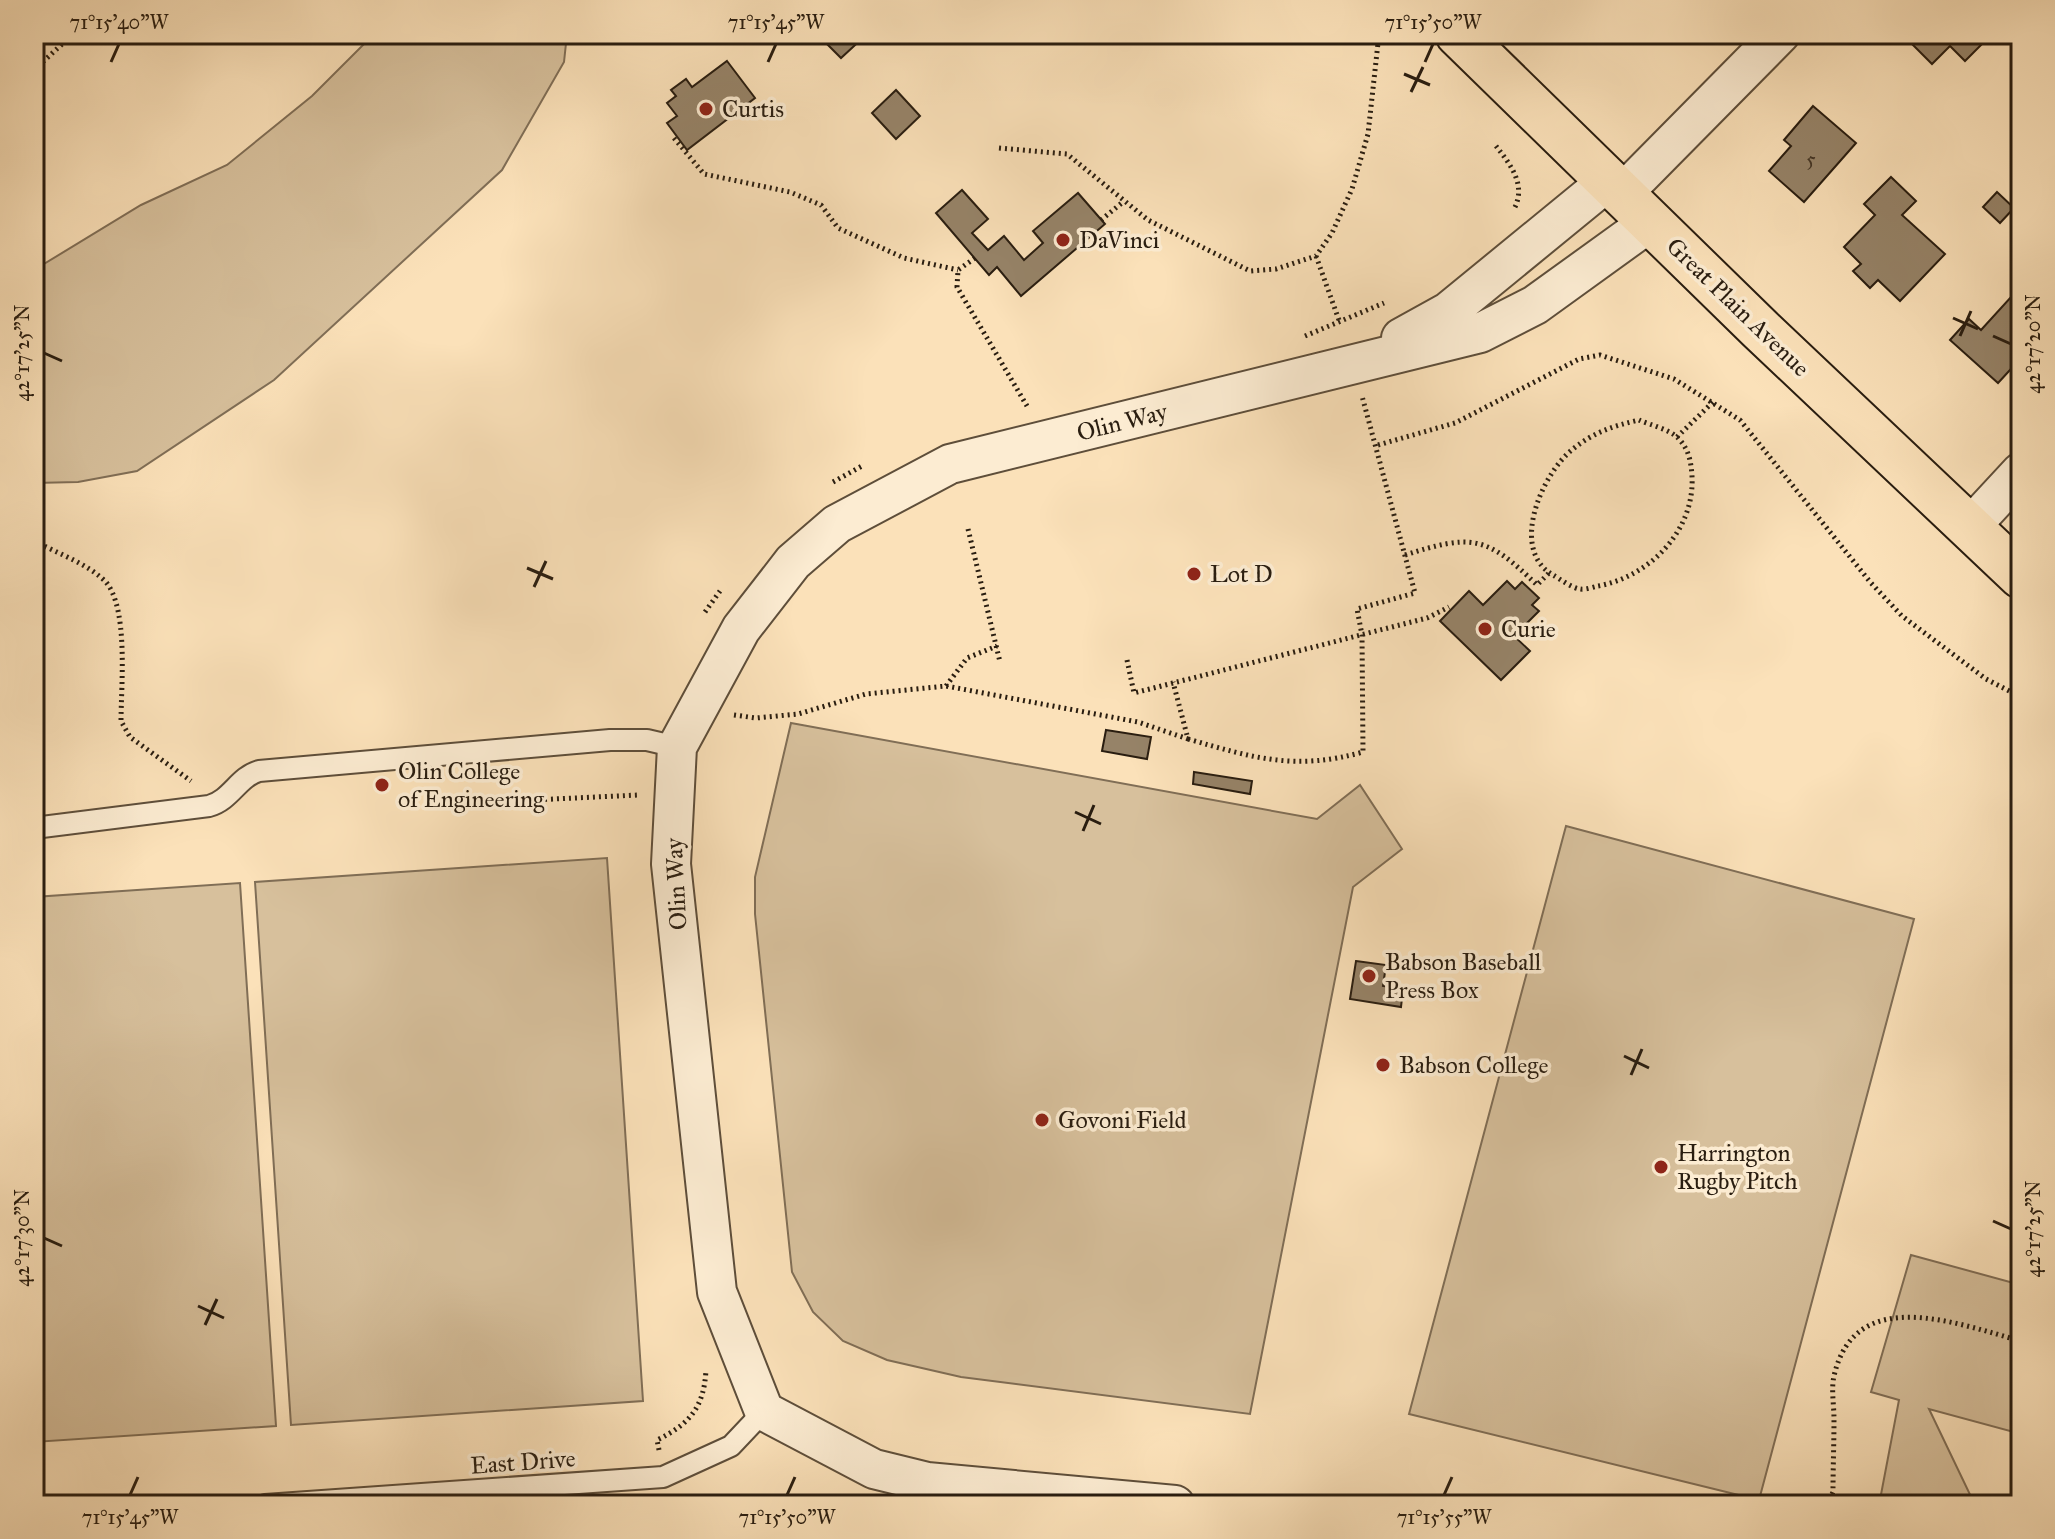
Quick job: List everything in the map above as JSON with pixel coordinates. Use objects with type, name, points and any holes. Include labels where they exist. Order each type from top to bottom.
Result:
[{"type":"main road","name":"Great Plain Avenue","points":[[1458,34],[2021,576]]},
{"type":"street","points":[[1627,199],[1780,34]]},
{"type":"street","name":"Olin Way","points":[[1360,374],[1448,312],[1627,199]]},
{"type":"street","name":"Olin Way","points":[[764,1411],[717,1292],[671,864],[662,744],[741,629],[793,562],[837,524],[886,495],[950,464],[1360,374],[1505,322],[1535,305],[1627,199]]},
{"type":"street","points":[[1970,527],[2021,472]]},
{"type":"street","points":[[764,1411],[874,1469],[927,1482],[1175,1505]]},
{"type":"lane","points":[[34,828],[209,806],[227,798],[245,778],[259,771],[610,740],[662,744]]},
{"type":"lane","name":"East Drive","points":[[265,1505],[663,1477],[731,1446],[764,1411]]},
{"type":"path","points":[[34,70],[73,34]]},
{"type":"path","points":[[999,148],[1067,154],[1148,220],[1250,271],[1276,269],[1316,256],[1332,233],[1352,189],[1364,148],[1379,34]]},
{"type":"path","points":[[674,138],[704,174],[790,192],[821,205],[838,228],[904,258],[958,270],[975,258]]},
{"type":"path","points":[[1496,146],[1512,166],[1518,184],[1518,202],[1509,218]]},
{"type":"path","points":[[1101,220],[1123,202]]},
{"type":"path","points":[[1316,256],[1340,323]]},
{"type":"path","points":[[958,270],[957,287],[1027,406]]},
{"type":"path","points":[[1295,339],[1340,323],[1394,298]]},
{"type":"path","points":[[1378,445],[1455,423],[1550,371],[1579,359],[1600,355],[1674,379],[1740,420],[1871,583],[1902,616],[1986,679],[2021,697]]},
{"type":"path","points":[[730,715],[756,718],[798,714],[866,694],[946,686],[1138,722],[1260,760],[1324,763],[1363,752],[1362,635],[1357,609],[1415,593],[1360,374]]},
{"type":"path","points":[[1012,410],[1042,402]]},
{"type":"path","points":[[1677,437],[1713,402]]},
{"type":"path","points":[[1639,420],[1677,437],[1690,457],[1693,492],[1680,531],[1654,561],[1617,583],[1580,589],[1549,573],[1535,554],[1532,527],[1545,479],[1570,450],[1600,430],[1639,420]]},
{"type":"path","points":[[829,485],[868,463]]},
{"type":"path","points":[[968,529],[1000,662]]},
{"type":"path","points":[[1405,555],[1442,544],[1473,540],[1492,547],[1537,585],[1549,573]]},
{"type":"path","points":[[34,541],[87,568],[106,583],[119,604],[121,721],[130,737],[186,774],[209,806]]},
{"type":"path","points":[[701,619],[726,583]]},
{"type":"path","points":[[1127,660],[1134,693],[1427,618],[1449,607]]},
{"type":"path","points":[[946,686],[967,658],[997,646]]},
{"type":"path","points":[[1173,682],[1188,739]]},
{"type":"path","points":[[639,809],[639,795],[662,744]]},
{"type":"path","points":[[533,800],[639,795]]},
{"type":"path","points":[[1827,1505],[1833,1492],[1833,1377],[1848,1341],[1872,1322],[1906,1315],[1947,1321],[2021,1341]]},
{"type":"path","points":[[663,1477],[657,1440],[681,1428],[695,1413],[705,1393],[707,1369],[703,1359]]},
{"type":"shaded area","points":[[374,34],[567,34],[564,62],[502,170],[274,380],[137,471],[78,482],[34,483],[34,270],[141,205],[227,165],[312,96]]},
{"type":"shaded area","name":"Govoni Field","points":[[791,723],[1317,819],[1360,785],[1402,849],[1353,887],[1250,1414],[961,1377],[887,1360],[843,1341],[813,1312],[792,1272],[755,914],[755,877]]},
{"type":"shaded area","name":"Harrington Rugby Pitch","points":[[1566,826],[1914,919],[1759,1500],[1409,1414]]},
{"type":"shaded area","points":[[607,858],[643,1401],[291,1425],[255,882]]},
{"type":"shaded area","points":[[240,883],[276,1426],[34,1442],[34,897]]},
{"type":"shaded area","points":[[1911,1255],[2021,1285],[2021,1434],[1929,1409],[1975,1505],[1879,1505],[1899,1400],[1871,1392]]},
{"type":"building","points":[[817,34],[867,34],[841,58]]},
{"type":"building","points":[[1912,34],[1992,34],[1965,61],[1950,46],[1932,64],[1907,39]]},
{"type":"building","name":"Curtis","points":[[727,61],[755,98],[687,150],[667,123],[677,116],[667,103],[676,96],[671,90],[686,79],[692,87]]},
{"type":"building","points":[[896,90],[920,116],[896,139],[872,113]]},
{"type":"building","points":[[1813,106],[1856,143],[1804,202],[1769,171],[1791,146],[1784,140]]},
{"type":"building","points":[[1891,177],[1916,201],[1902,215],[1945,254],[1900,301],[1878,280],[1870,288],[1853,271],[1861,264],[1844,247],[1875,215],[1864,204]]},
{"type":"building","name":"DaVinci","points":[[962,190],[988,219],[972,233],[988,250],[1004,236],[1024,260],[1043,243],[1033,231],[1078,193],[1105,224],[1021,296],[997,267],[989,275],[936,213]]},
{"type":"building","points":[[1997,192],[2014,208],[2000,223],[1983,207]]},
{"type":"building","points":[[2021,286],[2021,358],[1998,383],[1950,340],[1969,319],[1981,330]]},
{"type":"building","name":"Curie","points":[[1507,581],[1515,589],[1522,582],[1539,598],[1532,605],[1539,611],[1514,636],[1530,651],[1501,680],[1440,621],[1469,591],[1483,605]]},
{"type":"building","points":[[1106,730],[1151,737],[1147,759],[1102,751]]},
{"type":"building","points":[[1194,772],[1252,781],[1250,794],[1193,784]]},
{"type":"building","name":"Babson Baseball Press Box","points":[[1356,961],[1386,965],[1383,986],[1403,989],[1401,1007],[1350,999]]},
{"type":"place","name":"Curtis","points":[[706,109]]},
{"type":"place","name":"DaVinci","points":[[1063,240]]},
{"type":"place","name":"Lot D","points":[[1194,574]]},
{"type":"place","name":"Curie","points":[[1485,629]]},
{"type":"place","name":"Olin College of Engineering","points":[[382,785]]},
{"type":"place","name":"Babson Baseball Press Box","points":[[1369,976]]},
{"type":"place","name":"Babson College","points":[[1383,1065]]},
{"type":"place","name":"Govoni Field","points":[[1042,1120]]},
{"type":"place","name":"Harrington Rugby Pitch","points":[[1661,1167]]}]
